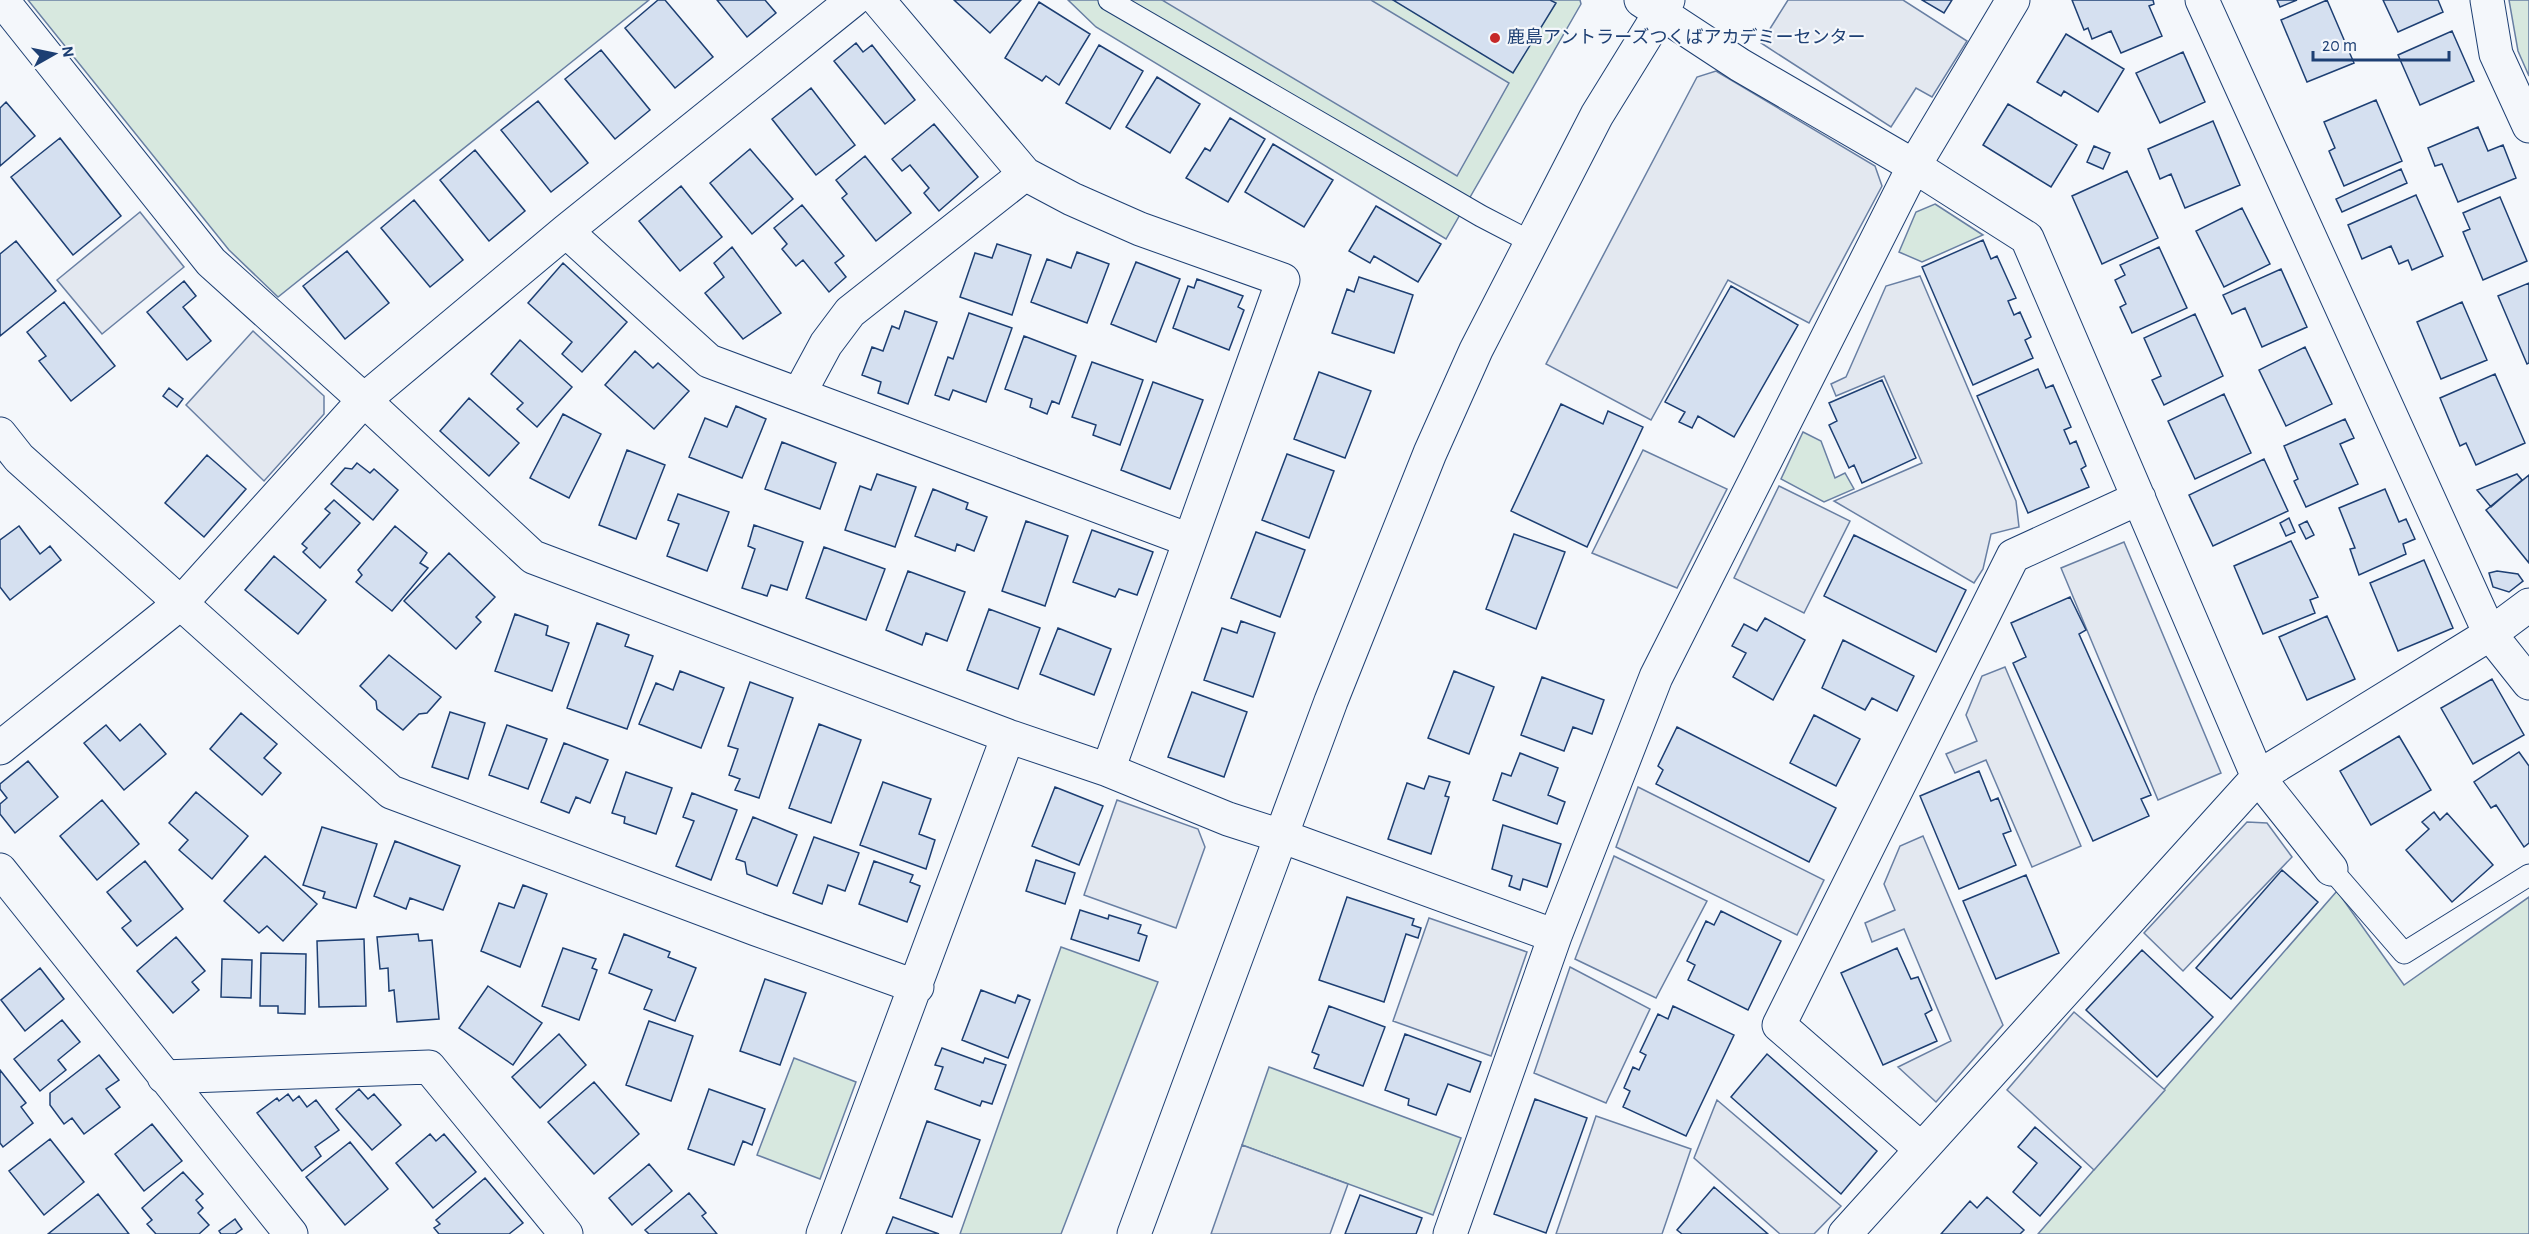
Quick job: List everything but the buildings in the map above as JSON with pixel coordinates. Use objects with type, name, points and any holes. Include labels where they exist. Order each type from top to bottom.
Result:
[{"type":"street","points":[[2,0],[211,262],[534,557],[1008,736],[1108,770],[1228,819],[1281,836],[1555,936]]},
{"type":"street","points":[[0,748],[182,602],[364,400],[566,231],[853,0]]},
{"type":"street","points":[[878,0],[1025,174],[1072,199],[1140,229],[1283,280],[1108,770]]},
{"type":"street","points":[[1451,1234],[1555,936],[1656,677],[1914,166],[2013,0]]},
{"type":"street","points":[[2202,0],[2490,634],[2529,683]]},
{"type":"street","points":[[2487,0],[2496,54],[2529,126]]},
{"type":"street","points":[[1134,1234],[1335,690],[1430,453],[1476,350],[1657,4],[1740,65],[1914,166],[2027,238],[2258,777],[2331,868]]},
{"type":"street","points":[[799,394],[826,344],[850,312],[1025,174]]},
{"type":"street","points":[[566,231],[709,361],[1189,540]]},
{"type":"street","points":[[0,434],[19,458],[391,792],[917,987]]},
{"type":"street","points":[[1921,1149],[1779,1025],[2013,556],[2139,498]]},
{"type":"street","points":[[1845,1234],[2258,777],[2490,634],[2529,605]]},
{"type":"street","points":[[823,1234],[917,987],[1008,736]]},
{"type":"street","points":[[0,870],[291,1234]]},
{"type":"street","points":[[164,1077],[429,1067],[566,1234]]},
{"type":"lane","points":[[1109,0],[1481,216],[1531,242]]},
{"type":"lane","points":[[2331,868],[2404,952],[2529,875]]},
{"type":"shaded area","points":[[28,0],[649,0],[278,297],[229,250]]},
{"type":"shaded area","points":[[1068,0],[1580,0],[1581,4],[1446,239],[1096,27]]},
{"type":"shaded area","points":[[1162,0],[1371,0],[1509,83],[1457,176]]},
{"type":"shaded area","points":[[1788,0],[1903,0],[1967,41],[1932,97],[1916,88],[1891,127],[1761,43]]},
{"type":"shaded area","points":[[2509,0],[2529,0],[2529,76],[2518,51]]},
{"type":"shaded area","points":[[1716,71],[1875,166],[1882,186],[1809,323],[1728,280],[1651,420],[1546,364],[1697,77]]},
{"type":"shaded area","points":[[1935,204],[1983,235],[1922,262],[1899,252],[1916,212]]},
{"type":"shaded area","points":[[140,212],[184,267],[102,334],[57,280]]},
{"type":"shaded area","points":[[1920,276],[2016,501],[2019,527],[1991,534],[1983,569],[1974,583],[1834,501],[1922,463],[1884,376],[1836,396],[1831,384],[1846,377],[1886,286]]},
{"type":"shaded area","points":[[253,331],[324,396],[324,414],[264,481],[186,405]]},
{"type":"shaded area","points":[[1803,432],[1821,441],[1835,478],[1845,473],[1854,489],[1824,502],[1781,479]]},
{"type":"shaded area","points":[[1643,450],[1727,489],[1677,588],[1592,553]]},
{"type":"shaded area","points":[[1779,486],[1850,521],[1804,613],[1734,578]]},
{"type":"shaded area","points":[[2124,542],[2221,773],[2158,800],[2061,568]]},
{"type":"shaded area","points":[[2005,667],[2081,846],[2032,867],[1986,760],[1955,773],[1946,754],[1977,741],[1966,715],[1982,676]]},
{"type":"shaded area","points":[[1638,787],[1824,880],[1797,935],[1616,847]]},
{"type":"shaded area","points":[[1117,800],[1198,829],[1205,847],[1176,928],[1084,895]]},
{"type":"shaded area","points":[[2247,822],[2267,823],[2292,857],[2183,971],[2144,933]]},
{"type":"shaded area","points":[[1923,836],[2003,1025],[1936,1102],[1898,1067],[1951,1041],[1904,929],[1872,942],[1865,923],[1895,910],[1884,884],[1900,846]]},
{"type":"shaded area","points":[[1614,856],[1707,901],[1656,998],[1575,959]]},
{"type":"shaded area","points":[[2337,891],[2404,985],[2529,897],[2529,1234],[2038,1234]]},
{"type":"shaded area","points":[[1429,918],[1527,952],[1491,1056],[1393,1021]]},
{"type":"shaded area","points":[[1061,947],[1158,982],[1061,1234],[960,1234]]},
{"type":"shaded area","points":[[1570,967],[1650,1009],[1606,1103],[1534,1073]]},
{"type":"shaded area","points":[[2074,1012],[2165,1090],[2094,1170],[2007,1090]]},
{"type":"shaded area","points":[[794,1058],[856,1082],[820,1179],[757,1155]]},
{"type":"shaded area","points":[[1269,1067],[1461,1138],[1433,1215],[1242,1145]]},
{"type":"shaded area","points":[[1717,1100],[1841,1206],[1814,1234],[1780,1234],[1694,1158]]},
{"type":"shaded area","points":[[1596,1116],[1691,1149],[1662,1234],[1556,1234]]},
{"type":"shaded area","points":[[1242,1145],[1348,1184],[1330,1234],[1211,1234]]},
{"type":"place","name":"鹿島アントラーズつくばアカデミーセンター","points":[[1495,38]]}]
